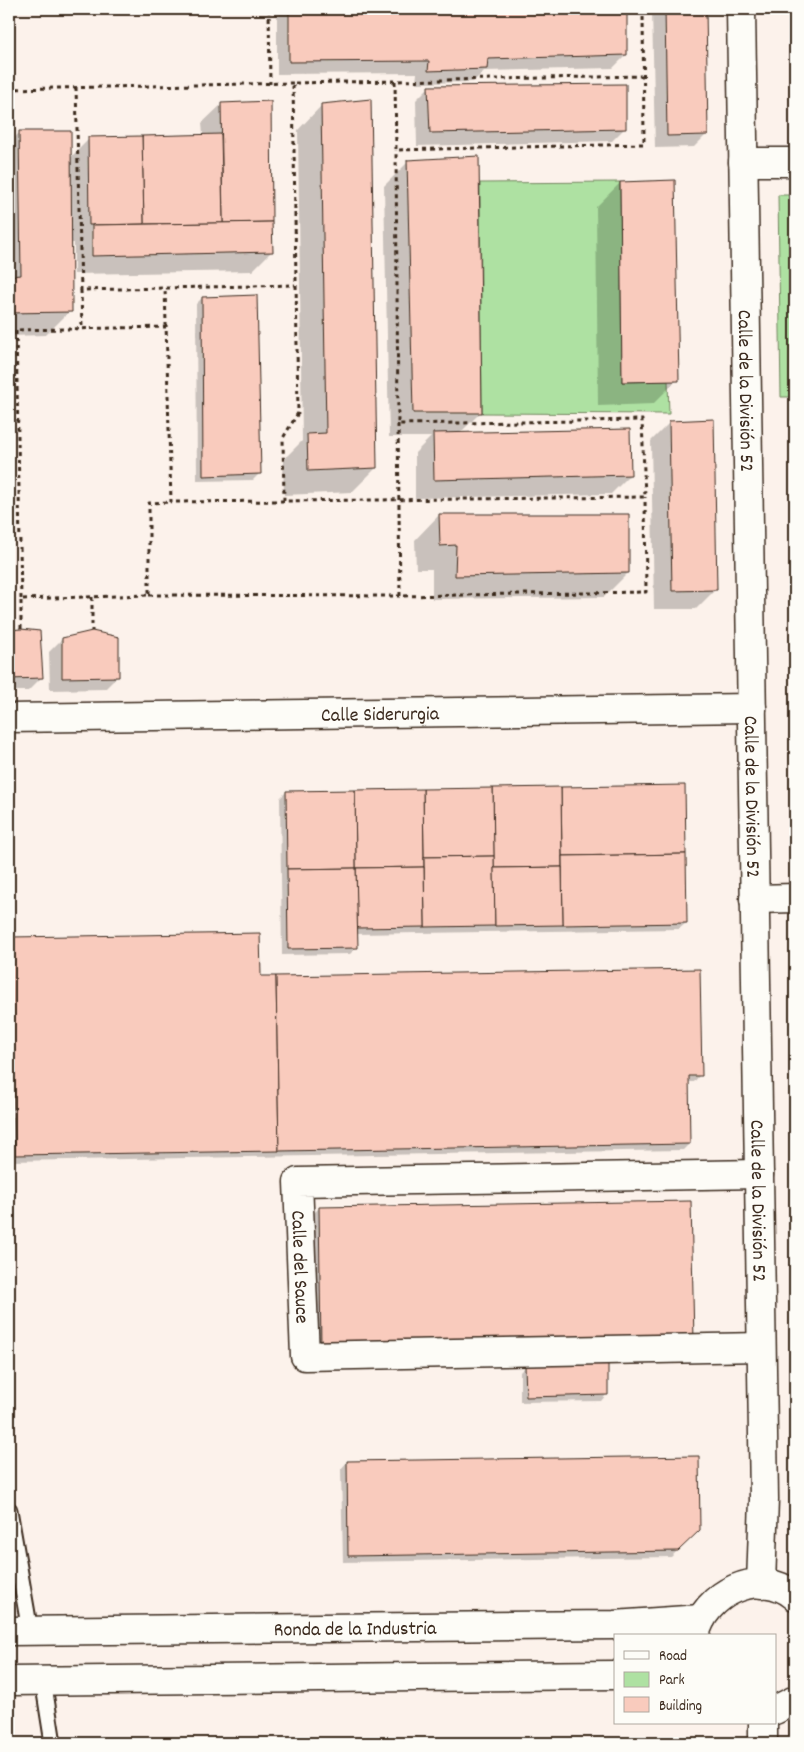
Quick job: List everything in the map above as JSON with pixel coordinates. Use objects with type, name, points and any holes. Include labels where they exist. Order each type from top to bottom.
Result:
[{"type":"street","name":"Calle de la División 52","points":[[741,9],[764,1499],[761,1584]]},
{"type":"street","points":[[743,162],[795,162]]},
{"type":"street","name":"Calle Siderurgia","points":[[9,718],[752,708]]},
{"type":"street","points":[[754,899],[795,898]]},
{"type":"street","name":"Calle del Sauce","points":[[759,1174],[298,1182],[304,1356],[761,1347]]},
{"type":"street","points":[[698,1627],[711,1604],[726,1592],[743,1586],[761,1584],[777,1587],[795,1596]]},
{"type":"street","name":"Ronda de la Industria","points":[[19,1631],[614,1625],[698,1627]]},
{"type":"street","points":[[9,1681],[614,1675]]},
{"type":"street","points":[[776,1710],[795,1700]]},
{"type":"street","points":[[762,1724],[763,1743]]},
{"type":"lane","points":[[9,1510],[19,1631]]},
{"type":"lane","points":[[43,1680],[53,1743]]},
{"type":"path","points":[[269,9],[270,84]]},
{"type":"path","points":[[396,150],[644,144],[643,9]]},
{"type":"path","points":[[9,89],[644,76]]},
{"type":"path","points":[[395,81],[400,596]]},
{"type":"path","points":[[284,501],[283,438],[298,413],[293,83]]},
{"type":"path","points":[[76,87],[82,329]]},
{"type":"path","points":[[81,290],[295,285]]},
{"type":"path","points":[[165,288],[171,502]]},
{"type":"path","points":[[21,629],[16,330],[166,327]]},
{"type":"path","points":[[21,599],[149,595],[400,596],[646,592],[642,420],[398,424]]},
{"type":"path","points":[[149,595],[149,503],[645,497]]},
{"type":"path","points":[[92,597],[92,631]]},
{"type":"green space","points":[[620,182],[622,382],[668,381],[669,414],[482,413],[480,183]]},
{"type":"green space","points":[[778,195],[795,195],[795,397],[781,397]]},
{"type":"building","points":[[289,9],[627,9],[627,55],[488,59],[487,69],[428,71],[429,61],[289,62]]},
{"type":"building","points":[[665,9],[706,9],[708,135],[667,136]]},
{"type":"building","points":[[626,84],[626,129],[430,133],[428,86]]},
{"type":"building","points":[[371,99],[377,468],[308,471],[307,434],[326,433],[321,104]]},
{"type":"building","points":[[271,101],[272,222],[223,223],[221,103]]},
{"type":"building","points":[[19,131],[71,131],[72,312],[9,313],[9,276],[21,275]]},
{"type":"building","points":[[221,134],[223,223],[144,224],[142,136]]},
{"type":"building","points":[[142,136],[144,224],[89,225],[88,137]]},
{"type":"building","points":[[479,156],[482,413],[413,413],[407,160]]},
{"type":"building","points":[[675,180],[679,381],[622,382],[620,182]]},
{"type":"building","points":[[272,222],[273,252],[92,256],[92,225]]},
{"type":"building","points":[[257,295],[261,474],[203,476],[202,297]]},
{"type":"building","points":[[714,419],[717,590],[672,591],[669,421]]},
{"type":"building","points":[[630,429],[631,475],[434,480],[433,433]]},
{"type":"building","points":[[439,514],[629,514],[629,573],[455,576],[456,545],[440,546]]},
{"type":"building","points":[[9,630],[40,631],[43,678],[9,679]]},
{"type":"building","points":[[92,631],[119,637],[119,677],[62,678],[62,638]]},
{"type":"building","points":[[685,785],[686,854],[562,856],[561,787]]},
{"type":"building","points":[[561,787],[562,867],[494,868],[493,788]]},
{"type":"building","points":[[493,788],[494,856],[424,857],[423,789]]},
{"type":"building","points":[[423,789],[424,867],[356,868],[355,790]]},
{"type":"building","points":[[355,790],[356,868],[287,869],[286,791]]},
{"type":"building","points":[[686,854],[687,923],[563,925],[562,856]]},
{"type":"building","points":[[494,856],[495,926],[425,927],[424,857]]},
{"type":"building","points":[[424,867],[425,927],[357,928],[356,868]]},
{"type":"building","points":[[562,867],[563,925],[495,926],[494,868]]},
{"type":"building","points":[[356,868],[358,948],[288,949],[287,869]]},
{"type":"building","points":[[260,933],[261,976],[276,976],[279,1151],[15,1155],[11,937]]},
{"type":"building","points":[[700,969],[702,1076],[689,1076],[690,1144],[279,1151],[276,976]]},
{"type":"building","points":[[691,1201],[694,1341],[321,1347],[319,1207]]},
{"type":"building","points":[[608,1363],[608,1395],[526,1397],[525,1365]]},
{"type":"building","points":[[699,1456],[700,1530],[678,1551],[348,1556],[347,1461]]}]
